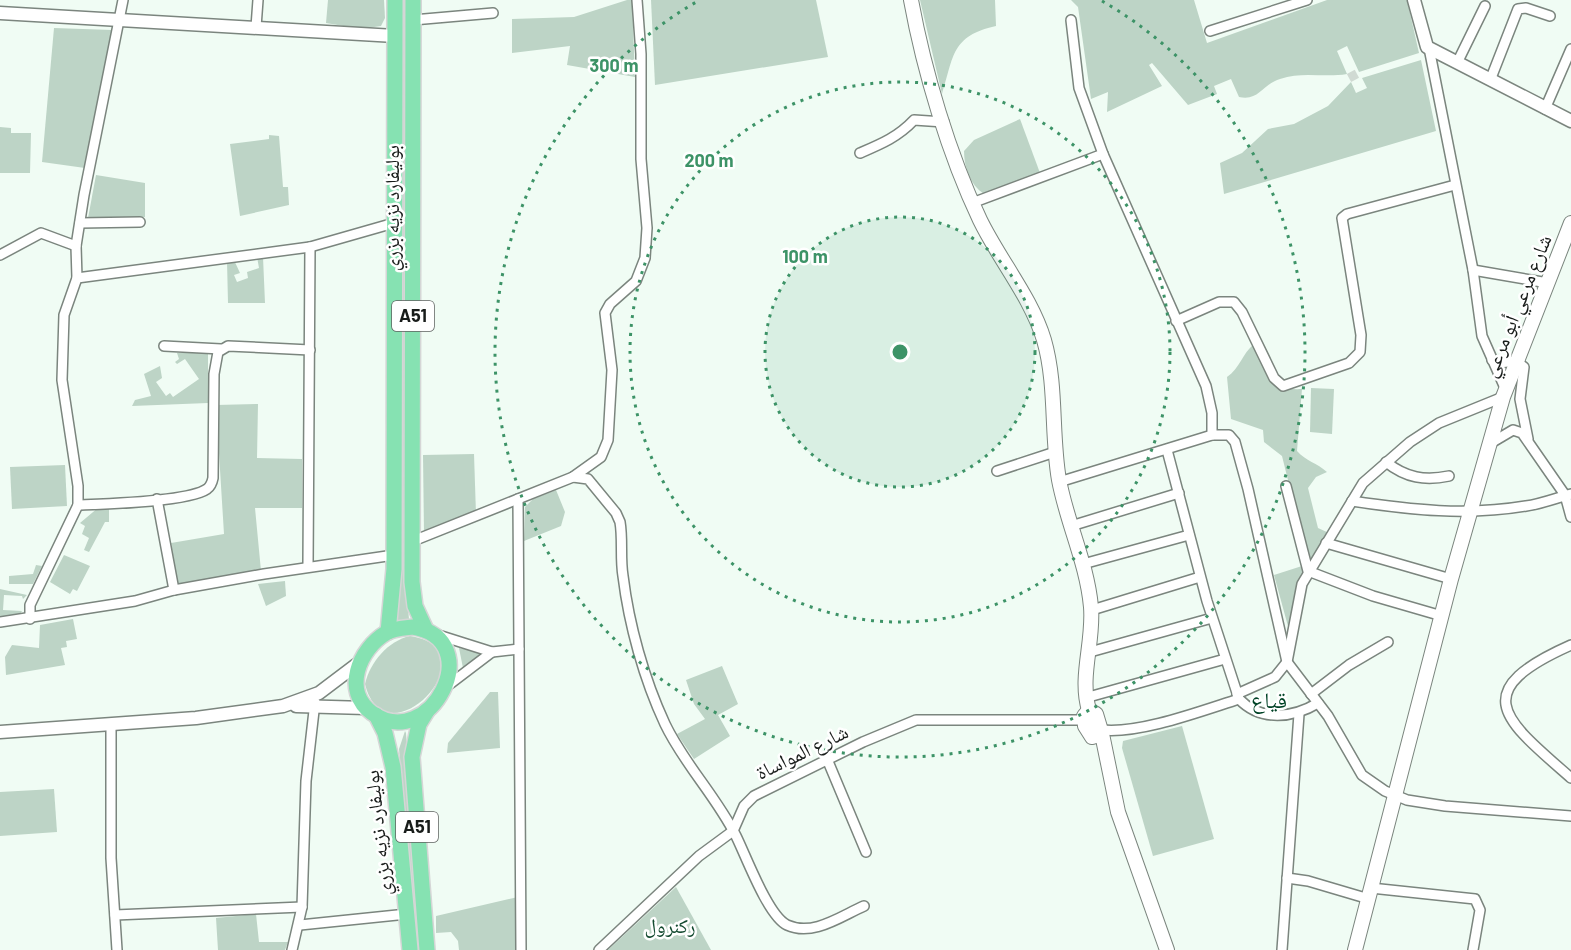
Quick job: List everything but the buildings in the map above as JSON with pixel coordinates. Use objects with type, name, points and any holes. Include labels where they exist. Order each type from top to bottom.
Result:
[{"type":"highway","name":"بوليفارد نزيه بزري","points":[[388,632],[393,602],[394,555],[395,0]]},
{"type":"highway","name":"بوليفارد نزيه بزري","points":[[413,0],[413,593],[420,621],[429,632]]},
{"type":"highway","points":[[360,662],[377,640],[388,632],[399,628],[429,632]]},
{"type":"highway","name":"A51","points":[[360,662],[356,683],[371,712],[402,722],[429,709],[444,690],[450,665],[444,648],[429,632]]},
{"type":"highway","name":"بوليفارد نزيه بزري","points":[[427,950],[412,757],[419,724],[429,709]]},
{"type":"highway","name":"بوليفارد نزيه بزري","points":[[371,712],[385,733],[393,767],[410,950]]},
{"type":"main road","points":[[911,0],[958,171],[991,241],[1027,301],[1044,339],[1059,482],[1083,564],[1092,610],[1086,710],[1096,714],[1118,812],[1167,950]]},
{"type":"main road","name":"شارع مرعي أبو مرعي","points":[[1355,950],[1451,579],[1491,443],[1497,402],[1516,361],[1571,223]]},
{"type":"street","points":[[30,619],[30,605],[78,505],[78,486],[62,380],[64,315],[77,278],[76,246],[123,0]]},
{"type":"street","points":[[256,27],[258,0]]},
{"type":"street","points":[[412,542],[573,477],[597,460],[607,446],[613,384],[605,313],[610,304],[636,281],[645,258],[647,228],[640,159],[641,73],[637,0]]},
{"type":"street","points":[[1210,31],[1306,0]]},
{"type":"street","points":[[1099,734],[1138,727],[1238,697],[1275,677],[1287,662],[1297,604],[1308,571],[1364,483],[1386,462],[1439,423],[1469,409],[1497,402],[1492,360],[1482,336],[1473,270],[1433,68],[1414,0]]},
{"type":"street","points":[[1458,61],[1485,6]]},
{"type":"street","points":[[1491,78],[1518,9],[1526,8],[1550,16]]},
{"type":"street","points":[[0,13],[395,36]]},
{"type":"street","points":[[413,20],[493,13]]},
{"type":"street","points":[[1071,20],[1079,88],[1103,154],[1210,400],[1212,435]]},
{"type":"street","points":[[1427,45],[1571,121]]},
{"type":"street","points":[[1545,109],[1571,49]]},
{"type":"street","points":[[860,153],[907,130],[915,120],[944,122]]},
{"type":"street","points":[[972,203],[1030,179],[1103,154]]},
{"type":"street","points":[[1176,321],[1219,302],[1234,303],[1242,312],[1274,378],[1283,386],[1349,363],[1360,352],[1361,335],[1342,218],[1357,211],[1455,185]]},
{"type":"street","points":[[80,223],[140,222]]},
{"type":"street","points":[[77,278],[310,247],[393,223]]},
{"type":"street","points":[[0,255],[43,232],[76,246]]},
{"type":"street","points":[[308,567],[307,370],[310,350],[310,247]]},
{"type":"street","points":[[1473,270],[1548,283]]},
{"type":"street","points":[[164,346],[221,349],[235,346],[310,350]]},
{"type":"street","points":[[78,505],[157,499],[200,492],[211,485],[214,374],[216,357],[221,349]]},
{"type":"street","points":[[1492,360],[1499,363],[1516,361],[1524,367],[1520,399],[1529,440],[1534,452],[1568,495],[1571,517]]},
{"type":"street","points":[[1491,443],[1516,430],[1529,440]]},
{"type":"street","points":[[1059,482],[1212,435],[1229,435],[1235,442],[1257,526],[1287,662],[1318,703],[1360,771],[1375,785],[1395,796],[1445,806],[1571,816]]},
{"type":"street","points":[[1167,450],[1200,577],[1238,697],[1246,706],[1260,712],[1281,716],[1299,714],[1318,703]]},
{"type":"street","points":[[996,471],[1055,452]]},
{"type":"street","points":[[1386,462],[1409,476],[1430,480],[1449,476]]},
{"type":"street","points":[[573,477],[588,479],[618,517],[624,587],[655,700],[684,757],[733,831],[774,913],[786,925],[806,929],[818,927],[864,906]]},
{"type":"street","points":[[1286,486],[1308,571]]},
{"type":"street","points":[[1071,526],[1179,493]]},
{"type":"street","points":[[1352,501],[1421,512],[1469,512],[1528,506],[1568,495]]},
{"type":"street","points":[[157,499],[174,590]]},
{"type":"street","points":[[518,499],[521,950]]},
{"type":"street","points":[[1083,564],[1189,535]]},
{"type":"street","points":[[1326,543],[1451,579]]},
{"type":"street","points":[[0,622],[135,601],[174,590],[308,567],[394,555]]},
{"type":"street","points":[[1308,571],[1373,596],[1442,616]]},
{"type":"street","points":[[1092,610],[1200,577]]},
{"type":"street","points":[[1090,652],[1212,618]]},
{"type":"street","points":[[429,632],[492,652],[519,649]]},
{"type":"street","points":[[1311,694],[1350,665],[1388,642]]},
{"type":"street","points":[[1571,645],[1517,677],[1507,692],[1505,703],[1508,716],[1519,730],[1571,778]]},
{"type":"street","points":[[444,690],[451,681],[492,652]]},
{"type":"street","name":"شارع المواساة","points":[[599,950],[691,863],[733,831],[744,806],[754,796],[827,759],[916,720],[1086,710],[1225,659]]},
{"type":"street","points":[[292,950],[300,924],[302,907],[306,781],[315,700],[360,662]]},
{"type":"street","points":[[0,732],[218,716],[315,700],[371,712]]},
{"type":"street","points":[[1282,950],[1299,714]]},
{"type":"street","points":[[111,724],[109,786],[117,950]]},
{"type":"street","points":[[827,759],[866,852]]},
{"type":"street","points":[[1287,878],[1370,893],[1474,899],[1480,910],[1473,950]]},
{"type":"street","points":[[115,915],[302,907]]},
{"type":"street","points":[[300,924],[407,914]]},
{"type":"green space","points":[[328,0],[384,0],[385,18],[381,26],[361,29],[326,23]]},
{"type":"green space","points":[[399,0],[408,0],[407,596],[409,619],[396,621],[401,526]]},
{"type":"green space","points":[[632,0],[635,77],[567,65],[570,46],[512,53],[512,19],[574,17]]},
{"type":"green space","points":[[651,0],[816,0],[828,57],[655,85]]},
{"type":"green space","points":[[920,0],[995,0],[996,26],[981,30],[962,42],[952,58],[942,94]]},
{"type":"green space","points":[[1071,0],[1194,0],[1207,43],[1327,0],[1407,0],[1419,53],[1359,72],[1347,46],[1337,51],[1347,74],[1305,75],[1280,79],[1256,95],[1246,98],[1239,97],[1231,79],[1214,86],[1217,94],[1188,105],[1152,63],[1149,65],[1162,86],[1107,112],[1108,92],[1091,99],[1078,7]]},
{"type":"green space","points":[[54,28],[112,30],[85,168],[42,162]]},
{"type":"green space","points":[[1421,60],[1436,131],[1224,194],[1220,163],[1242,153],[1268,129],[1294,124],[1328,106],[1351,82],[1356,93],[1367,88],[1362,78]]},
{"type":"green space","points":[[1020,119],[1040,173],[984,194],[975,186],[969,175],[964,151],[974,140]]},
{"type":"green space","points":[[0,127],[11,128],[11,133],[31,133],[30,173],[0,173]]},
{"type":"green space","points":[[269,135],[279,136],[283,187],[288,187],[289,205],[240,216],[230,144],[269,139]]},
{"type":"green space","points":[[96,175],[145,183],[145,217],[88,218]]},
{"type":"green space","points":[[257,257],[263,257],[265,303],[228,303],[227,261],[234,260],[240,273],[234,275],[237,282],[248,278],[247,272],[259,268]]},
{"type":"green space","points":[[1254,344],[1269,378],[1282,387],[1302,389],[1297,451],[1327,472],[1316,477],[1308,488],[1318,528],[1329,533],[1312,558],[1307,557],[1282,456],[1264,442],[1263,430],[1231,419],[1227,377]]},
{"type":"green space","points":[[177,353],[208,353],[208,403],[132,406],[135,400],[151,396],[144,374],[160,366],[162,378],[156,382],[166,396],[170,393],[173,397],[199,379],[185,359],[177,364],[175,362],[179,359]]},
{"type":"green space","points":[[1311,388],[1334,389],[1332,434],[1310,432]]},
{"type":"green space","points":[[258,404],[257,458],[302,459],[302,508],[255,508],[261,571],[178,586],[171,543],[224,534],[216,405]]},
{"type":"green space","points":[[474,454],[476,514],[424,534],[423,455]]},
{"type":"green space","points":[[65,465],[67,506],[12,509],[10,467]]},
{"type":"green space","points":[[556,490],[565,512],[561,526],[524,541],[525,507],[533,499]]},
{"type":"green space","points":[[99,507],[109,509],[109,522],[105,522],[89,552],[84,550],[89,538],[82,534],[85,526],[80,523]]},
{"type":"green space","points":[[64,555],[90,566],[77,591],[73,589],[70,594],[50,582]]},
{"type":"green space","points":[[36,565],[42,566],[33,584],[9,584],[9,576],[33,574]]},
{"type":"green space","points":[[1302,566],[1304,570],[1289,630],[1274,575]]},
{"type":"green space","points":[[285,581],[286,596],[266,606],[258,584]]},
{"type":"green space","points":[[0,589],[27,595],[23,599],[22,596],[4,595],[3,610],[22,611],[17,619],[0,620]]},
{"type":"green space","points":[[73,619],[77,639],[66,641],[67,647],[61,648],[65,665],[6,675],[5,657],[12,645],[39,648],[40,625]]},
{"type":"green space","points":[[410,636],[434,645],[442,661],[439,679],[427,696],[411,708],[393,713],[376,706],[365,684],[371,668],[381,654],[394,643]]},
{"type":"green space","points":[[459,648],[483,653],[463,668]]},
{"type":"green space","points":[[722,666],[738,704],[718,715],[730,736],[694,759],[677,734],[705,719],[694,704],[686,680]]},
{"type":"green space","points":[[490,692],[498,692],[500,748],[447,753],[448,743]]},
{"type":"green space","points":[[1182,726],[1214,839],[1153,856],[1122,748],[1123,741]]},
{"type":"green space","points":[[405,731],[422,950],[415,950],[399,749]]},
{"type":"green space","points":[[54,789],[57,832],[0,836],[0,792]]},
{"type":"green space","name":"ركنرول","points":[[676,887],[711,950],[608,950]]},
{"type":"green space","points":[[518,897],[519,950],[459,950],[458,941],[451,932],[436,933],[436,916]]},
{"type":"green space","points":[[256,914],[259,942],[288,942],[285,950],[218,950],[216,918]]},
{"type":"tunnel","points":[[1349,78],[1360,72]]},
{"type":"district","name":"قياع","points":[[1269,700]]}]
